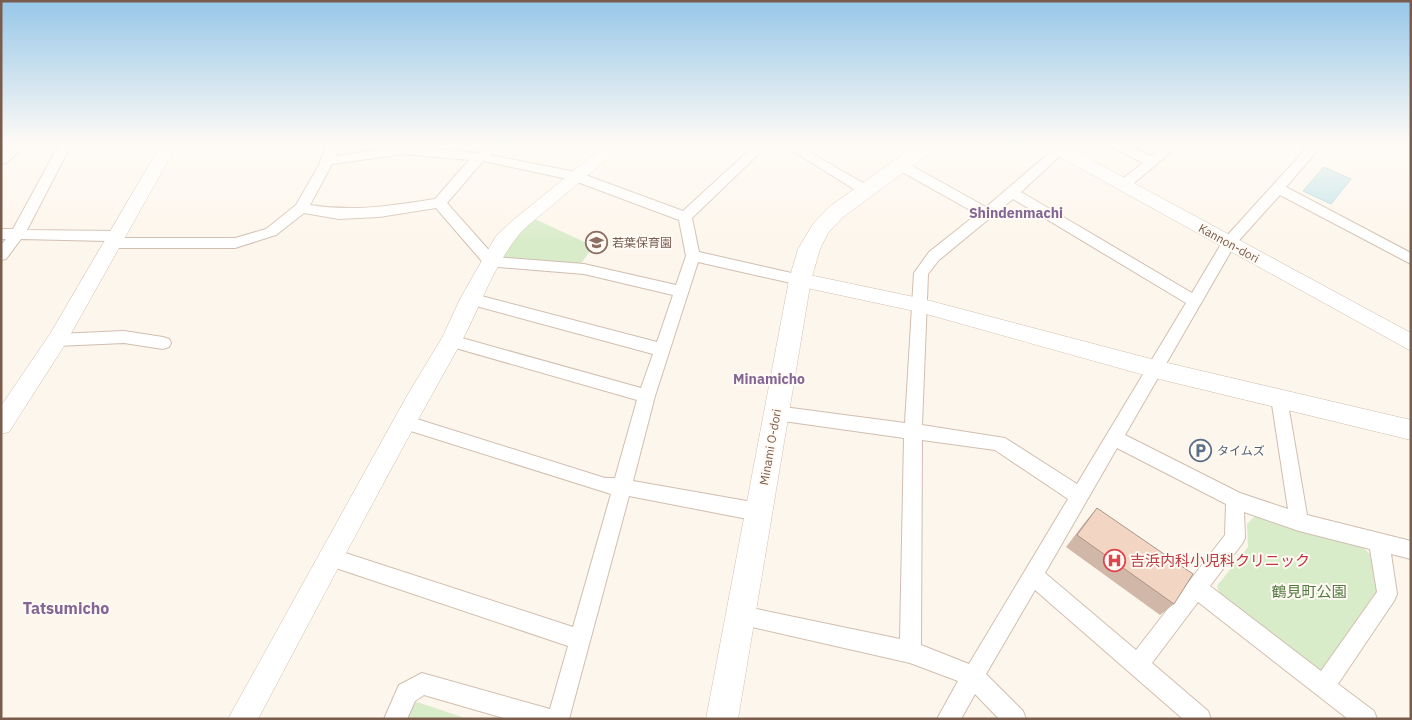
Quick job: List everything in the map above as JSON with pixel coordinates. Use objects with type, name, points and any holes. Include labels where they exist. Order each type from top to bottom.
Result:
[{"type":"main road","name":"Minami O-dori","points":[[722,719],[742,616],[758,512],[800,280],[809,249],[820,229],[836,212],[884,177]]},
{"type":"street","points":[[1,255],[8,235],[44,177]]},
{"type":"street","points":[[1,425],[57,340],[151,177]]},
{"type":"street","points":[[8,235],[235,243],[271,232],[301,208],[319,177]]},
{"type":"street","points":[[301,208],[339,214],[379,212],[439,203],[461,177]]},
{"type":"street","points":[[242,719],[404,422],[451,341],[470,299],[503,241],[518,225],[574,177]]},
{"type":"street","points":[[577,177],[685,217]]},
{"type":"street","points":[[685,217],[728,177]]},
{"type":"street","points":[[843,177],[865,190]]},
{"type":"street","points":[[921,177],[987,214]]},
{"type":"street","points":[[910,652],[913,431],[921,273],[934,256],[1012,193],[1028,177]]},
{"type":"street","name":"Kannon-dori","points":[[1110,177],[1411,343]]},
{"type":"street","points":[[1123,185],[1134,177]]},
{"type":"street","points":[[948,719],[1229,243],[1288,177]]},
{"type":"street","points":[[1278,188],[1411,259]]},
{"type":"street","points":[[1012,193],[1194,300]]},
{"type":"street","points":[[439,203],[492,262],[584,269],[680,291]]},
{"type":"street","points":[[558,719],[578,639],[647,396],[693,256],[685,217]]},
{"type":"street","points":[[693,256],[919,305],[1155,369],[1411,430]]},
{"type":"street","points":[[470,299],[662,350]]},
{"type":"street","points":[[57,340],[124,338],[163,343]]},
{"type":"street","points":[[451,341],[647,396]]},
{"type":"street","points":[[1279,398],[1299,522]]},
{"type":"street","points":[[776,412],[999,443],[1079,496]]},
{"type":"street","points":[[404,422],[605,486],[622,487],[758,512]]},
{"type":"street","points":[[1114,438],[1235,500],[1299,522],[1411,550]]},
{"type":"street","points":[[1137,665],[1197,590],[1235,538],[1235,500]]},
{"type":"street","points":[[1324,686],[1386,594],[1380,541]]},
{"type":"street","points":[[330,558],[578,639]]},
{"type":"street","points":[[1034,576],[1200,719]]},
{"type":"street","points":[[1197,590],[1366,719]]},
{"type":"street","points":[[742,616],[910,652],[973,676],[1016,719]]},
{"type":"street","points":[[395,719],[407,693],[422,684],[547,719]]},
{"type":"green space","points":[[535,219],[593,246],[579,267],[501,260],[518,233]]},
{"type":"green space","name":"鶴見町公園","points":[[1255,516],[1360,545],[1370,554],[1378,593],[1326,669],[1314,669],[1221,598],[1217,586],[1248,547],[1247,524]]},
{"type":"green space","points":[[417,702],[468,719],[401,719],[405,710]]},
{"type":"water","points":[[1316,177],[1346,177],[1351,179],[1331,204],[1303,191]]},
{"type":"building","points":[[1097,508],[1193,574],[1174,604],[1077,535]]},
{"type":"place","name":"若葉保育園","points":[[596,242]]},
{"type":"place","name":"タイムズ","points":[[1201,450]]},
{"type":"place","name":"吉浜内科小児科クリニック","points":[[1114,560]]},
{"type":"district","name":"Shindenmachi","points":[[1016,213]]},
{"type":"district","name":"Minamicho","points":[[769,379]]},
{"type":"district","name":"Tatsumicho","points":[[66,608]]}]
